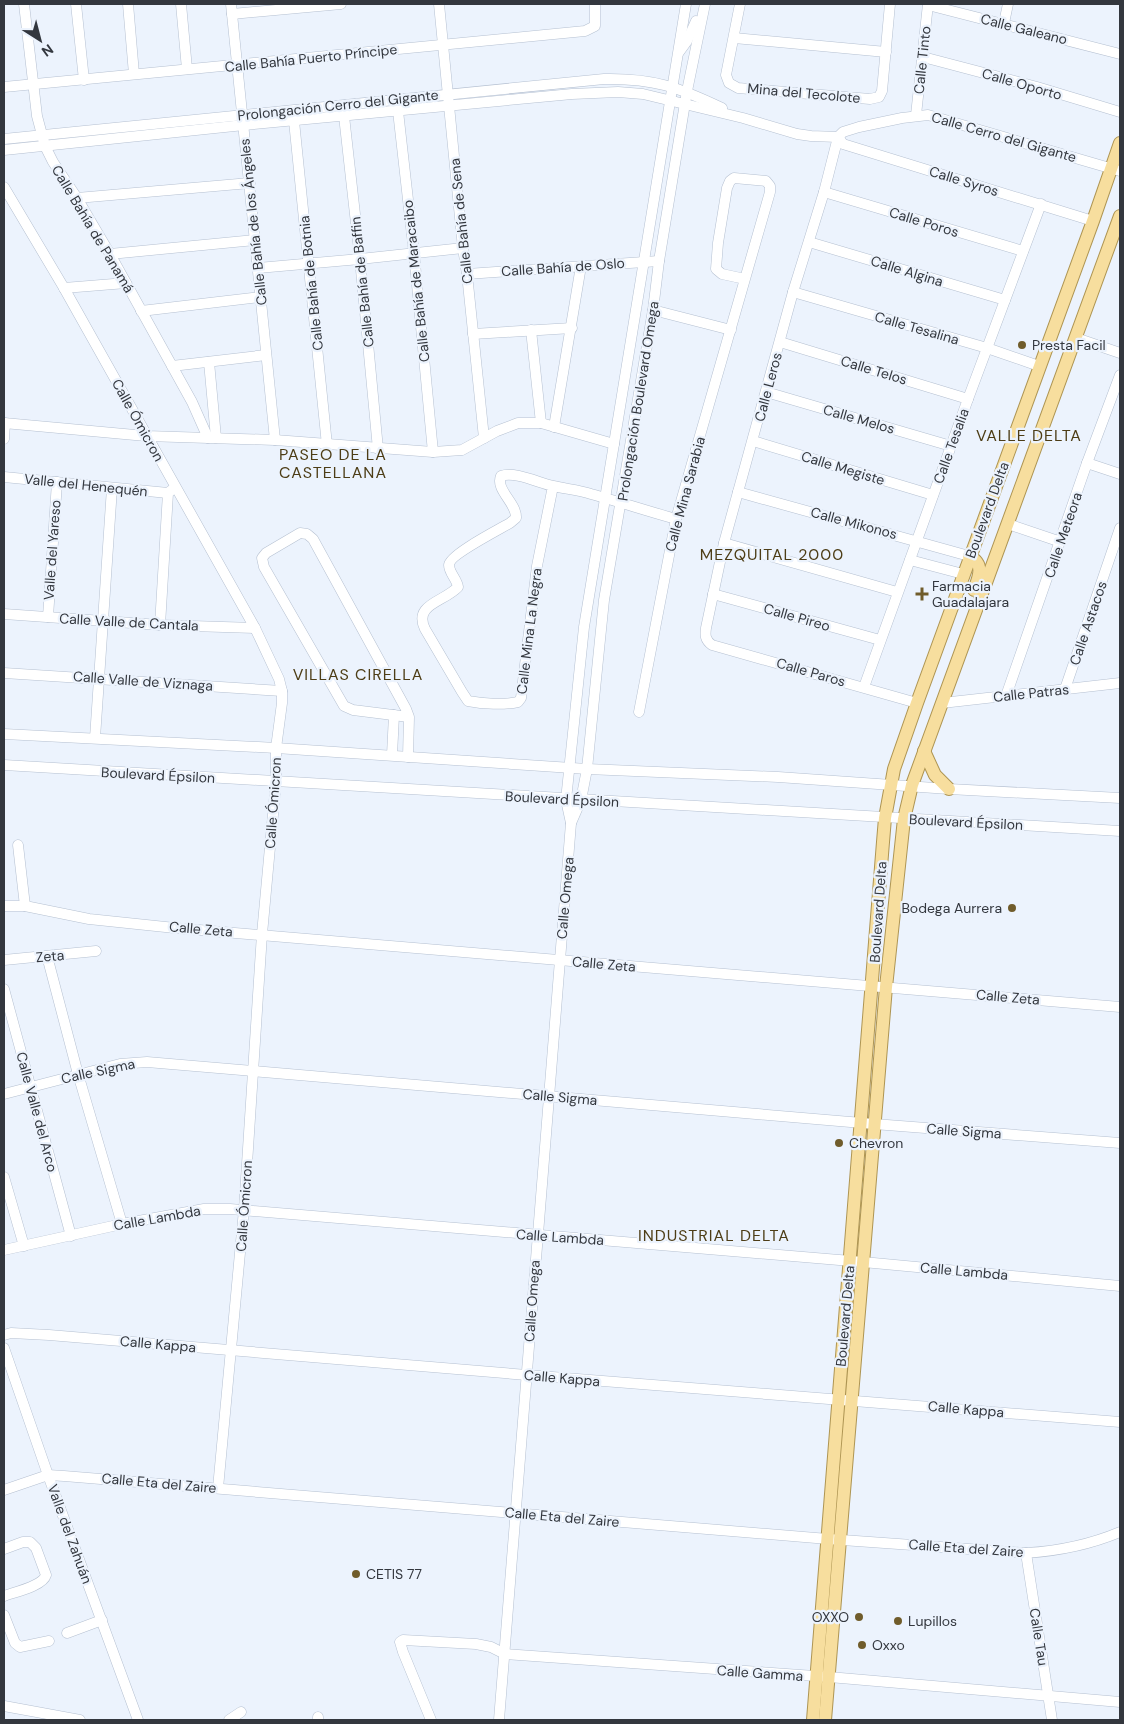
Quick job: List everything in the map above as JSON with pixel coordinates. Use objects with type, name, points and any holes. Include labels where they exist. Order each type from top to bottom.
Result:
[{"type":"main road","name":"Boulevard Delta","points":[[845,1399],[863,1262],[872,985],[885,818],[891,784],[899,752],[1039,366],[1093,221],[1116,169],[1120,143]]},
{"type":"main road","name":"Boulevard Delta","points":[[825,1720],[823,1677],[845,1399],[850,1261],[886,987],[904,819],[912,785],[924,751],[1120,216]]},
{"type":"main road","points":[[966,634],[968,609],[980,576],[978,563],[970,556]]},
{"type":"main road","points":[[924,751],[935,775],[949,789]]},
{"type":"main road","name":"Boulevard Delta","points":[[813,1720],[823,1677]]},
{"type":"street","name":"Calle Bahía de Panamá","points":[[24,4],[32,84],[41,135],[45,146],[110,254],[212,438]]},
{"type":"street","points":[[76,4],[84,80]]},
{"type":"street","points":[[128,4],[134,74]]},
{"type":"street","points":[[181,4],[187,69]]},
{"type":"street","points":[[232,9],[341,4]]},
{"type":"street","name":"Calle Bahía de Sena","points":[[438,4],[450,106],[462,248],[467,274],[484,438]]},
{"type":"street","name":"Calle Bahía Puerto Príncipe","points":[[4,87],[585,31],[595,26],[595,4]]},
{"type":"street","name":"Prolongación Boulevard Omega","points":[[566,800],[571,768],[581,655],[591,582],[686,4]]},
{"type":"street","points":[[678,52],[687,41],[705,4]]},
{"type":"street","name":"Prolongación Boulevard Omega","points":[[581,800],[587,769],[604,600],[653,310],[659,261],[687,91],[705,4]]},
{"type":"street","points":[[740,4],[734,38],[886,52],[890,4]]},
{"type":"street","name":"Calle Galeano","points":[[928,4],[1120,54]]},
{"type":"street","name":"Calle Tinto","points":[[916,115],[928,4]]},
{"type":"street","points":[[1004,23],[1008,4]]},
{"type":"street","name":"Calle Bahía de los Ángeles","points":[[232,9],[275,440]]},
{"type":"street","name":"Mina del Tecolote","points":[[734,38],[726,75],[729,84],[738,88],[870,99],[879,97],[883,87],[886,52]]},
{"type":"street","name":"Calle Oporto","points":[[922,57],[1037,87],[1120,112]]},
{"type":"street","name":"Prolongación Cerro del Gigante","points":[[4,150],[448,94],[604,79],[632,79],[672,86]]},
{"type":"street","name":"Calle Cerro del Gigante","points":[[672,86],[687,91],[743,118]]},
{"type":"street","name":"Prolongación Cerro del Gigante","points":[[4,138],[244,120],[294,121],[600,92],[631,92],[670,99]]},
{"type":"street","name":"Calle Cerro del Gigante","points":[[670,99],[797,134],[811,136],[838,137],[843,132],[916,115],[928,115],[1116,169]]},
{"type":"street","name":"Calle Bahía de Maracaibo","points":[[398,112],[433,452]]},
{"type":"street","name":"Calle Bahía de Baffin","points":[[344,116],[378,449]]},
{"type":"street","name":"Calle Bahía de Botnia","points":[[294,121],[327,445]]},
{"type":"street","name":"Calle Leros","points":[[706,640],[706,628],[724,543],[838,137]]},
{"type":"street","name":"Calle Syros","points":[[838,137],[843,144],[1093,221]]},
{"type":"street","name":"Calle Mina Sarabia","points":[[639,712],[676,519],[731,330],[770,192],[768,182],[731,178],[727,188],[716,269],[717,272],[722,274],[745,279]]},
{"type":"street","points":[[77,198],[250,182]]},
{"type":"street","name":"Calle Ómicron","points":[[4,188],[64,288],[146,436],[172,490],[255,628],[282,691],[262,934],[244,1210],[218,1488]]},
{"type":"street","name":"Calle Poros","points":[[824,192],[1023,251]]},
{"type":"street","name":"Calle Tesalia","points":[[864,687],[897,592],[1041,204]]},
{"type":"street","points":[[110,254],[255,240]]},
{"type":"street","name":"Calle Algina","points":[[809,242],[1005,300]]},
{"type":"street","points":[[258,268],[360,260],[462,248]]},
{"type":"street","name":"Calle Bahía de Oslo","points":[[467,274],[659,261]]},
{"type":"street","points":[[554,427],[581,266]]},
{"type":"street","points":[[64,288],[126,283]]},
{"type":"street","name":"Calle Tesalina","points":[[794,292],[987,348],[1039,366]]},
{"type":"street","points":[[141,311],[261,297]]},
{"type":"street","points":[[653,310],[731,330]]},
{"type":"street","points":[[473,334],[572,328]]},
{"type":"street","points":[[530,330],[541,424]]},
{"type":"street","points":[[1076,338],[1120,353]]},
{"type":"street","name":"Calle Telos","points":[[780,342],[968,399]]},
{"type":"street","points":[[172,366],[266,355]]},
{"type":"street","points":[[209,362],[212,438]]},
{"type":"street","name":"Calle Meteora","points":[[1006,696],[1087,464],[1120,376]]},
{"type":"street","name":"Calle Melos","points":[[766,392],[951,446]]},
{"type":"street","points":[[4,439],[4,423],[146,436],[275,440],[433,452],[462,450],[507,426],[518,423],[541,424],[614,444]]},
{"type":"street","name":"Calle Megiste","points":[[753,441],[933,496]]},
{"type":"street","points":[[1087,464],[1120,474]]},
{"type":"street","name":"Calle Mina La Negra","points":[[553,486],[538,566],[521,698],[518,702],[513,703],[468,701],[425,629],[421,615],[430,606],[458,588],[457,581],[450,568],[451,560],[516,518],[515,509],[501,486],[501,476],[514,475],[590,494],[676,519]]},
{"type":"street","name":"Valle del Henequén","points":[[4,477],[112,488],[172,490]]},
{"type":"street","name":"Valle del Yareso","points":[[48,617],[56,482]]},
{"type":"street","points":[[95,738],[112,488]]},
{"type":"street","points":[[160,625],[172,490]]},
{"type":"street","name":"Calle Mikonos","points":[[738,492],[970,556]]},
{"type":"street","points":[[1008,524],[1061,542]]},
{"type":"street","name":"Calle Astacos","points":[[1064,689],[1120,528]]},
{"type":"street","points":[[408,757],[409,717],[402,700],[310,536],[304,532],[300,533],[266,553],[262,558],[264,567],[344,706],[352,710],[409,717]]},
{"type":"street","points":[[724,543],[897,592]]},
{"type":"street","points":[[910,560],[963,574]]},
{"type":"street","name":"Calle Pireo","points":[[713,594],[880,640]]},
{"type":"street","name":"Calle Valle de Cantala","points":[[4,614],[160,625],[255,628]]},
{"type":"street","name":"Calle Paros","points":[[706,640],[712,645],[917,703]]},
{"type":"street","name":"Calle Valle de Viznaga","points":[[4,673],[282,691]]},
{"type":"street","name":"Calle Patras","points":[[942,703],[1120,683]]},
{"type":"street","points":[[392,756],[394,716]]},
{"type":"street","points":[[4,734],[276,748],[587,769],[912,785],[949,789],[1120,798]]},
{"type":"street","name":"Boulevard Épsilon","points":[[4,765],[566,800],[1120,831]]},
{"type":"street","name":"Calle Omega","points":[[499,1720],[571,823],[566,800]]},
{"type":"street","name":"Calle Omega","points":[[571,823],[581,800]]},
{"type":"street","points":[[18,845],[25,906]]},
{"type":"street","name":"Calle Zeta","points":[[4,906],[25,906],[89,919],[1120,1007]]},
{"type":"street","name":"Zeta","points":[[4,960],[96,951]]},
{"type":"street","points":[[47,956],[78,1074],[122,1224]]},
{"type":"street","name":"Calle Valle del Arco","points":[[4,989],[71,1236]]},
{"type":"street","name":"Calle Sigma","points":[[4,1094],[78,1074],[133,1062],[868,1124],[1120,1143]]},
{"type":"street","points":[[4,1177],[24,1246]]},
{"type":"street","name":"Calle Lambda","points":[[4,1250],[122,1224],[204,1209],[244,1210],[863,1262],[1120,1286]]},
{"type":"street","name":"Calle Kappa","points":[[4,1335],[11,1333],[49,1335],[1120,1422]]},
{"type":"street","name":"Valle del Zahuán","points":[[4,1348],[48,1475],[138,1720]]},
{"type":"street","name":"Calle Eta del Zaire","points":[[4,1490],[48,1475],[834,1540],[1026,1553],[1055,1551],[1082,1546],[1120,1532]]},
{"type":"street","points":[[4,1549],[23,1542],[30,1542],[36,1548],[46,1574],[40,1584],[4,1596]]},
{"type":"street","name":"Calle Tau","points":[[1026,1553],[1052,1720]]},
{"type":"street","points":[[4,1615],[15,1643],[20,1647],[49,1641]]},
{"type":"street","points":[[67,1633],[102,1620]]},
{"type":"street","name":"Calle Gamma","points":[[431,1720],[403,1652],[400,1642],[402,1640],[412,1639],[476,1644],[491,1647],[505,1654],[823,1677],[1120,1702]]},
{"type":"street","points":[[4,1706],[80,1720]]},
{"type":"street","points":[[230,1720],[242,1712]]},
{"type":"place","name":"Presta Facil","points":[[1022,345]]},
{"type":"place","name":"Farmacia Guadalajara","points":[[922,594]]},
{"type":"place","name":"Bodega Aurrera","points":[[1012,908]]},
{"type":"place","name":"Chevron","points":[[839,1143]]},
{"type":"place","name":"CETIS 77","points":[[356,1574]]},
{"type":"place","name":"OXXO","points":[[859,1617]]},
{"type":"place","name":"Lupillos","points":[[898,1621]]},
{"type":"place","name":"Oxxo","points":[[862,1645]]},
{"type":"district","name":"VALLE DELTA","points":[[1029,435]]},
{"type":"district","name":"PASEO DE LA CASTELLANA","points":[[333,463]]},
{"type":"district","name":"MEZQUITAL 2000","points":[[772,554]]},
{"type":"district","name":"VILLAS CIRELLA","points":[[358,674]]},
{"type":"district","name":"INDUSTRIAL DELTA","points":[[714,1235]]}]
